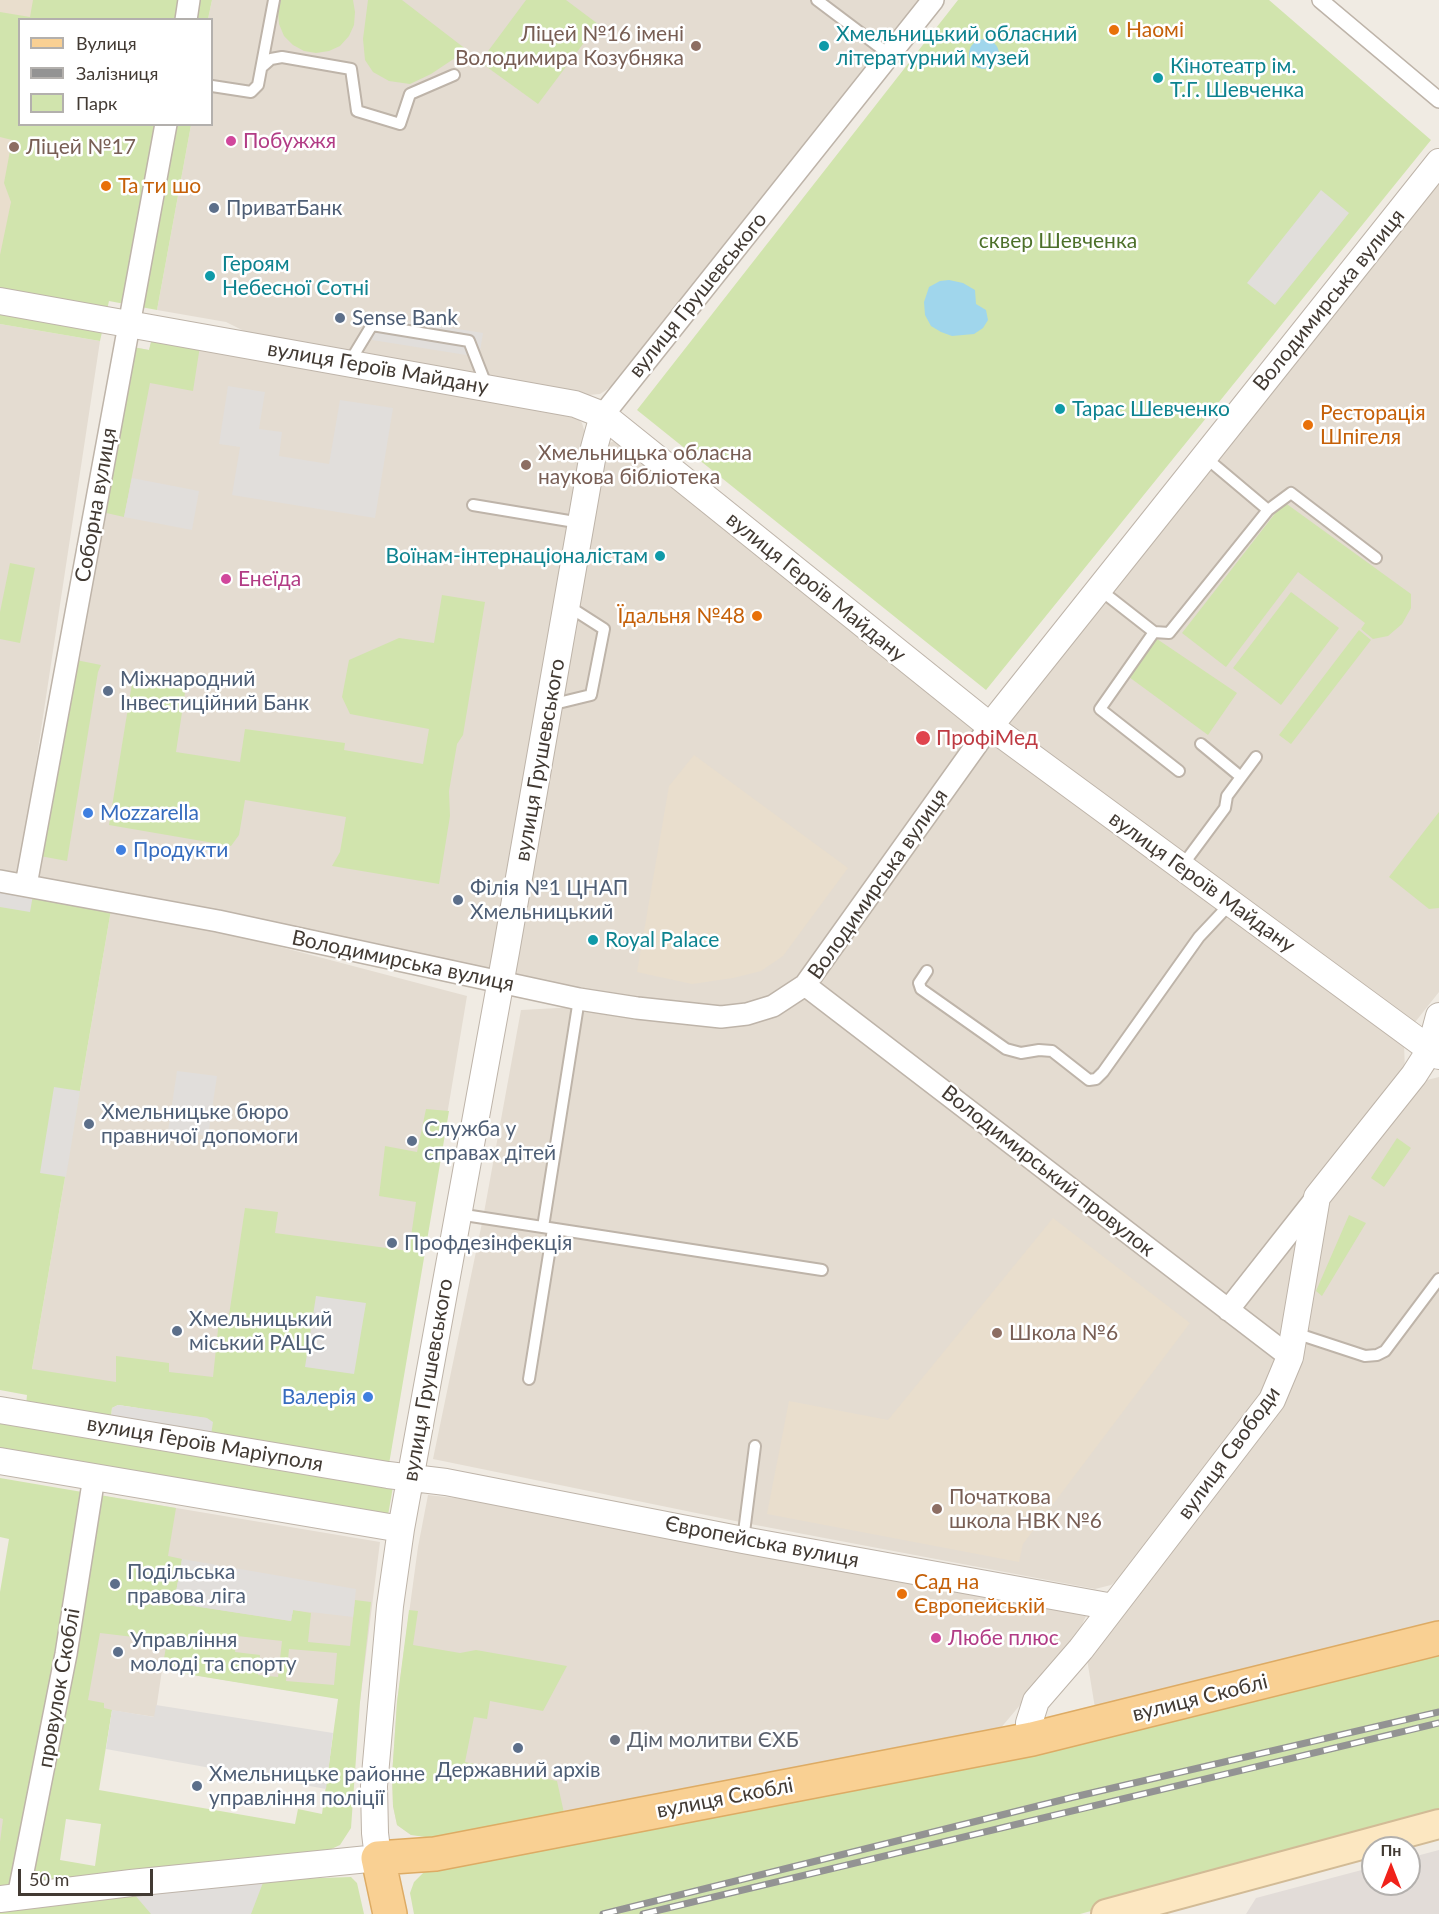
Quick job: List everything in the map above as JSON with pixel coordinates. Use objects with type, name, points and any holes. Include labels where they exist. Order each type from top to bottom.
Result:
[{"type":"main road","name":"вулиця Скоблі","points":[[378,1858],[435,1854],[1032,1739],[1439,1638]]},
{"type":"main road","points":[[1107,1914],[1439,1824]]},
{"type":"main road","name":"вулиця Грушевського","points":[[378,1858],[390,1914]]},
{"type":"street","points":[[186,18],[189,0]]},
{"type":"street","name":"вулиця Грушевського","points":[[378,1858],[374,1786],[390,1605],[401,1529],[594,448],[603,415],[933,0]]},
{"type":"street","points":[[1320,0],[1439,100]]},
{"type":"street","name":"Соборна вулиця","points":[[26,885],[166,126]]},
{"type":"street","name":"Володимирська вулиця","points":[[0,881],[218,921],[579,999],[721,1017],[747,1014],[772,1006],[806,985],[990,726],[1439,162]]},
{"type":"street","name":"вулиця Героїв Майдану","points":[[0,302],[487,387],[575,404],[603,415],[990,726],[1436,1051]]},
{"type":"street","name":"Володимирський провулок","points":[[806,985],[1228,1310],[1292,1345]]},
{"type":"street","name":"вулиця Свободи","points":[[1032,1739],[1029,1723],[1036,1701],[1081,1649],[1263,1414],[1280,1386],[1292,1345],[1317,1197],[1414,1074],[1436,1051],[1439,1016]]},
{"type":"street","points":[[1228,1310],[1317,1197]]},
{"type":"street","name":"вулиця Героїв Маріуполя","points":[[0,1410],[410,1478]]},
{"type":"street","points":[[0,1461],[401,1529]]},
{"type":"street","name":"провулок Скоблі","points":[[9,1898],[66,1654],[94,1477]]},
{"type":"street","name":"Європейська вулиця","points":[[410,1478],[446,1482],[743,1540],[1113,1607]]},
{"type":"street","name":"вулиця Скоблі","points":[[9,1898],[378,1858]]},
{"type":"lane","points":[[213,86],[251,92],[258,85],[274,0]]},
{"type":"lane","points":[[817,0],[890,55]]},
{"type":"lane","points":[[263,66],[271,59],[282,57],[351,69],[357,111],[400,124],[410,94],[454,75]]},
{"type":"lane","points":[[349,363],[372,325],[469,341],[487,387]]},
{"type":"lane","points":[[1204,457],[1268,510]]},
{"type":"lane","points":[[1099,590],[1154,632],[1170,633],[1268,510],[1291,493],[1376,558]]},
{"type":"lane","points":[[473,505],[581,523]]},
{"type":"lane","points":[[549,705],[591,696],[604,629],[567,605]]},
{"type":"lane","points":[[1154,632],[1100,709],[1179,771]]},
{"type":"lane","points":[[1201,744],[1241,777]]},
{"type":"lane","points":[[1182,866],[1225,808],[1227,796],[1256,757]]},
{"type":"lane","points":[[927,971],[920,983],[921,989],[1006,1049],[1021,1053],[1039,1050],[1052,1051],[1089,1080],[1096,1079],[1199,937],[1232,903]]},
{"type":"lane","points":[[529,1379],[579,999]]},
{"type":"lane","points":[[458,1214],[822,1270]]},
{"type":"lane","points":[[1292,1345],[1365,1356],[1377,1355],[1385,1351],[1439,1279]]},
{"type":"lane","points":[[743,1540],[755,1446]]},
{"type":"shaded area","name":"Ліцей №17","points":[[0,0],[54,0],[51,18],[18,18],[18,126],[32,126],[0,283]]},
{"type":"shaded area","points":[[212,0],[923,0],[619,382],[600,394],[577,396],[260,339],[226,322],[157,310],[191,126],[213,126],[213,18],[208,18]]},
{"type":"shaded area","points":[[1439,177],[1439,992],[1412,1026],[1003,724]]},
{"type":"shaded area","points":[[1321,190],[1349,213],[1275,305],[1247,283]]},
{"type":"shaded area","points":[[376,316],[483,333],[479,357],[372,340]]},
{"type":"shaded area","points":[[0,324],[100,341],[19,875],[0,872]]},
{"type":"shaded area","points":[[152,338],[572,412],[582,423],[585,433],[493,971],[36,878],[133,347],[149,350]]},
{"type":"shaded area","points":[[228,386],[265,392],[259,429],[282,432],[279,456],[329,464],[340,400],[393,408],[375,518],[232,495],[240,447],[219,444]]},
{"type":"shaded area","points":[[614,441],[622,443],[977,728],[799,978],[769,998],[745,1005],[721,1008],[638,999],[580,990],[511,975],[607,444]]},
{"type":"shaded area","points":[[132,478],[199,491],[192,530],[124,517]]},
{"type":"shaded area","points":[[992,739],[1404,1043],[1405,1072],[1308,1193],[1284,1341],[818,983]]},
{"type":"shaded area","points":[[694,755],[848,868],[783,956],[761,971],[692,984],[637,972],[669,786]]},
{"type":"shaded area","points":[[0,889],[33,895],[30,912],[0,907]]},
{"type":"shaded area","points":[[111,910],[216,930],[467,996],[391,1449],[211,1435],[32,1369]]},
{"type":"shaded area","points":[[805,996],[1280,1361],[1271,1382],[1125,1573],[1111,1585],[1095,1589],[745,1523],[433,1459],[483,1218],[521,1010],[577,1007],[694,1023]]},
{"type":"shaded area","points":[[177,1071],[217,1076],[208,1136],[168,1131]]},
{"type":"shaded area","points":[[1439,1077],[1439,1621],[1095,1708],[1087,1659],[1271,1419],[1325,1201],[1419,1082]]},
{"type":"shaded area","points":[[54,1087],[80,1091],[66,1177],[40,1173]]},
{"type":"shaded area","points":[[1053,1218],[1190,1323],[1023,1544],[1019,1562],[767,1514],[789,1401],[888,1420]]},
{"type":"shaded area","points":[[316,1296],[366,1303],[354,1374],[305,1367]]},
{"type":"shaded area","points":[[118,1405],[207,1418],[213,1422],[211,1435],[111,1419],[112,1408]]},
{"type":"shaded area","points":[[92,1494],[380,1542],[360,1702],[162,1670],[155,1717],[57,1702],[0,1882],[0,1644]]},
{"type":"shaded area","points":[[428,1495],[492,1502],[681,1535],[1086,1616],[1075,1640],[999,1730],[564,1813],[411,1835],[397,1825],[393,1806],[392,1776],[397,1702],[418,1547]]},
{"type":"shaded area","points":[[182,1559],[356,1589],[353,1617],[293,1610],[291,1621],[174,1603]]},
{"type":"shaded area","points":[[156,1705],[333,1733],[326,1789],[106,1749],[112,1710],[154,1717]]},
{"type":"shaded area","points":[[1439,1850],[1439,1914],[1246,1914],[1256,1898],[1361,1870],[1361,1896],[1421,1896],[1421,1855]]},
{"type":"shaded area","points":[[264,1880],[251,1914],[151,1914],[134,1894]]},
{"type":"green space","points":[[33,0],[212,0],[208,18],[18,18],[18,126],[191,126],[157,310],[109,301],[100,341],[0,324],[0,255],[11,202],[4,183],[12,140],[0,137],[0,12],[30,17]]},
{"type":"green space","points":[[281,0],[353,0],[354,25],[349,36],[340,46],[316,53],[304,51],[284,36],[279,24],[278,11]]},
{"type":"green space","points":[[368,0],[402,0],[467,50],[431,74],[410,84],[389,81],[373,72],[365,60],[363,39]]},
{"type":"green space","points":[[526,0],[566,0],[598,24],[538,104],[480,62]]},
{"type":"green space","name":"сквер Шевченка","points":[[958,0],[1269,0],[1431,140],[986,690],[637,410]]},
{"type":"green space","points":[[152,338],[200,346],[193,391],[150,383],[124,517],[102,512],[133,347],[149,350]]},
{"type":"green space","points":[[1284,502],[1411,594],[1411,608],[1402,624],[1388,636],[1373,639],[1361,629],[1365,623],[1298,572],[1226,667],[1182,633]]},
{"type":"green space","points":[[10,563],[35,568],[20,643],[0,639],[0,612]]},
{"type":"green space","points":[[1291,592],[1339,628],[1281,705],[1233,668]]},
{"type":"green space","points":[[442,595],[485,602],[463,735],[457,744],[449,791],[450,816],[439,884],[332,866],[340,852],[346,817],[245,800],[239,835],[231,846],[109,825],[133,677],[186,686],[176,752],[240,762],[245,729],[345,743],[344,750],[423,764],[429,729],[350,714],[342,697],[349,660],[399,638],[434,643]]},
{"type":"green space","points":[[1359,630],[1371,640],[1291,744],[1279,735]]},
{"type":"green space","points":[[1157,639],[1237,693],[1208,735],[1129,677]]},
{"type":"green space","points":[[76,660],[101,665],[67,861],[40,856]]},
{"type":"green space","points":[[1439,812],[1439,908],[1429,909],[1389,877]]},
{"type":"green space","points":[[0,889],[111,910],[32,1369],[116,1382],[116,1356],[169,1363],[169,1372],[213,1377],[219,1320],[228,1322],[245,1208],[278,1212],[275,1233],[409,1251],[416,1202],[379,1196],[385,1146],[417,1152],[426,1109],[449,1111],[389,1464],[211,1435],[207,1418],[118,1405],[112,1408],[111,1419],[26,1405],[27,1395],[0,1390]]},
{"type":"green space","points":[[1397,1138],[1411,1148],[1384,1187],[1371,1178]]},
{"type":"green space","points":[[1349,1215],[1366,1223],[1322,1296],[1316,1291]]},
{"type":"green space","points":[[0,1415],[394,1481],[387,1521],[0,1456]]},
{"type":"green space","points":[[0,1478],[176,1508],[168,1556],[182,1559],[174,1603],[291,1621],[293,1610],[311,1613],[308,1642],[350,1646],[355,1600],[371,1602],[360,1702],[351,1828],[340,1845],[264,1880],[351,1877],[357,1883],[364,1914],[0,1914],[0,1842],[3,1819],[0,1818],[0,1592],[9,1539],[0,1537]],"holes":[[[100,1633],[167,1641],[162,1670],[338,1699],[322,1814],[298,1809],[295,1824],[99,1790],[112,1710],[104,1708],[104,1703],[88,1700]],[[237,1636],[282,1641],[278,1677],[258,1675],[260,1655],[235,1652]],[[289,1649],[337,1653],[334,1685],[286,1681]],[[66,1819],[101,1824],[95,1866],[60,1860]]]},
{"type":"green space","points":[[409,1610],[418,1611],[413,1645],[460,1653],[476,1650],[567,1666],[543,1711],[490,1701],[487,1719],[474,1717],[465,1762],[557,1781],[564,1813],[432,1838],[411,1835],[397,1825],[393,1806],[392,1776],[397,1702]]},
{"type":"green space","points":[[1439,1650],[1439,1817],[1369,1836],[1361,1836],[1361,1838],[1080,1914],[414,1914],[410,1893],[414,1882],[424,1872],[438,1865]]},
{"type":"water","points":[[984,39],[995,43],[999,54],[995,65],[984,69],[973,65],[969,54],[973,43]]},
{"type":"water","points":[[940,281],[963,283],[975,290],[976,304],[986,310],[988,320],[983,328],[974,334],[952,336],[941,332],[931,326],[925,315],[924,302],[929,287]]},
{"type":"railway","points":[[603,1914],[1074,1797],[1439,1712]]},
{"type":"railway","points":[[643,1914],[1439,1723]]},
{"type":"place","name":"Наомі","points":[[1114,30]]},
{"type":"place","name":"Ліцей №16 імені Володимира Козубняка","points":[[696,46]]},
{"type":"place","name":"Хмельницький обласний літературний музей","points":[[824,46]]},
{"type":"place","name":"Кінотеатр ім. Т.Г. Шевченка","points":[[1158,78]]},
{"type":"place","name":"Побужжя","points":[[231,141]]},
{"type":"place","name":"Ліцей №17","points":[[14,147]]},
{"type":"place","name":"Та ти шо","points":[[106,186]]},
{"type":"place","name":"ПриватБанк","points":[[214,208]]},
{"type":"place","name":"Героям Небесної Сотні","points":[[210,276]]},
{"type":"place","name":"Sense Bank","points":[[340,318]]},
{"type":"place","name":"Тарас Шевченко","points":[[1060,409]]},
{"type":"place","name":"Ресторація Шпігеля","points":[[1308,425]]},
{"type":"place","name":"Хмельницька обласна наукова бібліотека","points":[[526,465]]},
{"type":"place","name":"Воїнам-інтернаціоналістам","points":[[660,556]]},
{"type":"place","name":"Енеїда","points":[[226,579]]},
{"type":"place","name":"Їдальня №48","points":[[757,616]]},
{"type":"place","name":"Міжнародний Інвестиційний Банк","points":[[108,691]]},
{"type":"place","name":"ПрофіМед","points":[[923,738]]},
{"type":"place","name":"Mozzarella","points":[[88,813]]},
{"type":"place","name":"Продукти","points":[[121,850]]},
{"type":"place","name":"Філія №1 ЦНАП Хмельницький","points":[[458,900]]},
{"type":"place","name":"Royal Palace","points":[[593,940]]},
{"type":"place","name":"Хмельницьке бюро правничої допомоги","points":[[89,1124]]},
{"type":"place","name":"Служба у справах дітей","points":[[412,1141]]},
{"type":"place","name":"Профдезінфекція","points":[[392,1243]]},
{"type":"place","name":"Хмельницький міський РАЦС","points":[[177,1331]]},
{"type":"place","name":"Школа №6","points":[[997,1333]]},
{"type":"place","name":"Валерія","points":[[368,1397]]},
{"type":"place","name":"Початкова школа НВК №6","points":[[937,1509]]},
{"type":"place","name":"Подільська правова ліга","points":[[115,1584]]},
{"type":"place","name":"Сад на Європейській","points":[[902,1594]]},
{"type":"place","name":"Любе плюс","points":[[936,1638]]},
{"type":"place","name":"Управління молоді та спорту","points":[[118,1652]]},
{"type":"place","name":"Дім молитви ЄХБ","points":[[615,1740]]},
{"type":"place","name":"Державний архів","points":[[518,1748]]},
{"type":"place","name":"Хмельницьке районне управління поліції","points":[[197,1786]]}]
